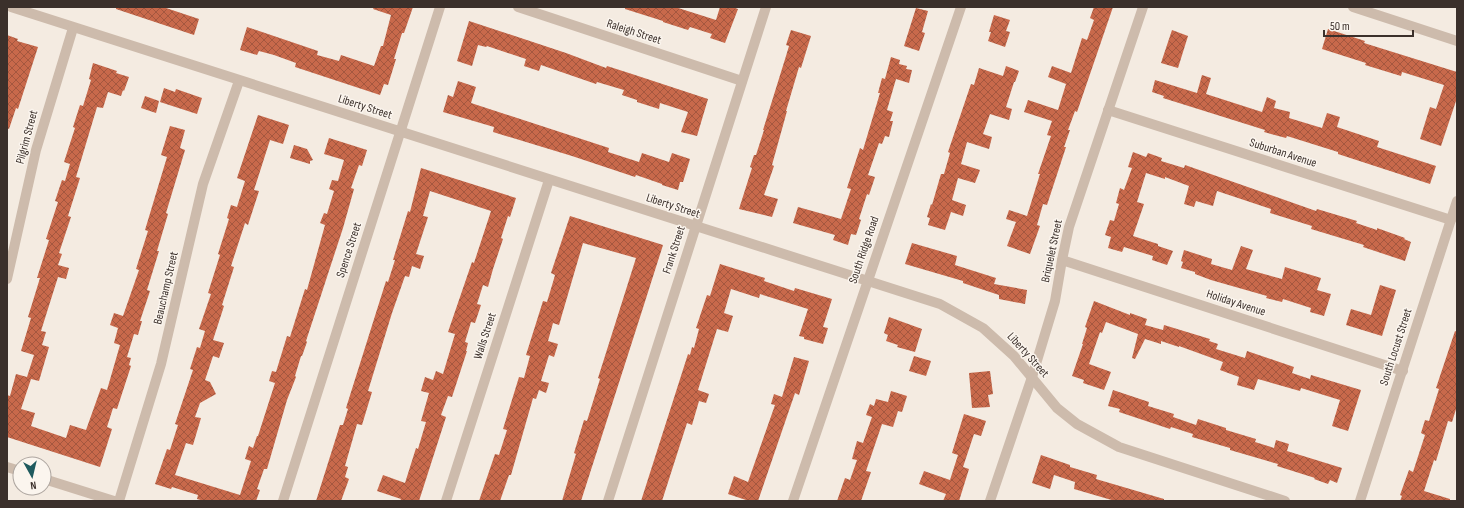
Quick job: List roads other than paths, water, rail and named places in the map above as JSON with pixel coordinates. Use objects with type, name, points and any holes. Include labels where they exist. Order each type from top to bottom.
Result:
[{"type":"street","name":"Liberty Street","points":[[11,7],[940,304],[983,328],[1014,356],[1057,408],[1077,424],[1119,447],[1285,501]]},
{"type":"street","name":"Spence Street","points":[[283,501],[440,7]]},
{"type":"street","name":"Raleigh Street","points":[[518,7],[742,81]]},
{"type":"street","name":"Frank Street","points":[[608,501],[766,7]]},
{"type":"street","name":"South Ridge Road","points":[[793,501],[961,7]]},
{"type":"street","name":"Briquelet Street","points":[[990,501],[1032,377],[1055,301],[1069,227],[1143,7]]},
{"type":"street","points":[[1353,7],[1457,41]]},
{"type":"street","name":"Pilgrim Street","points":[[7,279],[36,150],[73,28]]},
{"type":"street","name":"Beauchamp Street","points":[[119,501],[161,364],[203,184],[239,81]]},
{"type":"street","name":"Suburban Avenue","points":[[1108,110],[1451,220]]},
{"type":"street","name":"Walls Street","points":[[446,501],[549,180]]},
{"type":"street","name":"South Locust Street","points":[[1360,501],[1457,201]]},
{"type":"street","name":"Holiday Avenue","points":[[1062,260],[1402,371]]},
{"type":"street","points":[[52,482],[114,501]]}]
